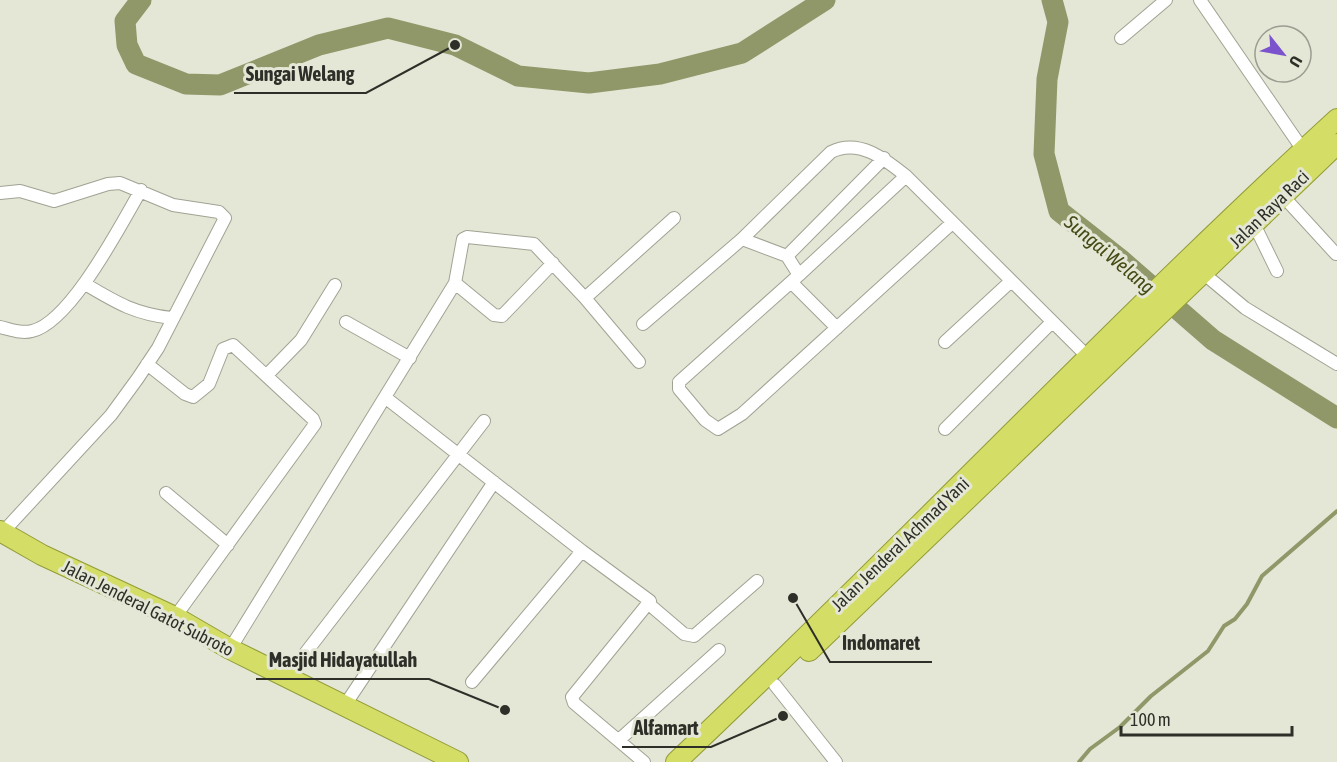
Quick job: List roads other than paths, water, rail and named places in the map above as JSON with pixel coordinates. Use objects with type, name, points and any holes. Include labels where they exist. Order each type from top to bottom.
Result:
[{"type":"highway","points":[[1128,331],[1198,268],[1303,150],[1337,119]]},
{"type":"highway","name":"Jalan Raya Raci","points":[[1198,268],[1335,150]]},
{"type":"highway","name":"Jalan Jenderal Achmad Yani","points":[[676,762],[952,493],[1087,356],[1128,331]]},
{"type":"highway","name":"Jalan Jenderal Achmad Yani","points":[[696,762],[1128,331]]},
{"type":"highway","name":"Jalan Jenderal Gatot Subroto","points":[[1,532],[42,555],[175,617],[230,649],[458,762]]},
{"type":"street","points":[[1121,38],[1166,0]]},
{"type":"street","points":[[1200,0],[1303,150]]},
{"type":"street","points":[[643,324],[742,239],[831,152],[838,148],[853,147],[884,158],[906,176],[951,224],[1087,356]]},
{"type":"street","points":[[787,256],[884,158]]},
{"type":"street","points":[[906,176],[796,279],[679,382],[678,389],[705,420],[713,428],[720,429],[742,414],[951,224]]},
{"type":"street","points":[[0,193],[20,191],[54,201],[108,184],[128,184],[173,205],[219,212],[225,218],[147,364],[111,415],[1,532]]},
{"type":"street","points":[[0,327],[22,332],[43,327],[85,284],[141,190]]},
{"type":"street","points":[[1282,195],[1336,254]]},
{"type":"street","points":[[585,298],[674,218]]},
{"type":"street","points":[[1253,222],[1277,271]]},
{"type":"street","points":[[230,649],[455,283],[461,243],[467,237],[534,244],[585,298],[639,362]]},
{"type":"street","points":[[742,239],[787,256],[796,279],[837,328]]},
{"type":"street","points":[[455,283],[494,315],[502,316],[553,263]]},
{"type":"street","points":[[1198,268],[1245,308],[1337,364]]},
{"type":"street","points":[[945,342],[1010,282]]},
{"type":"street","points":[[85,284],[126,309],[145,315],[172,318]]},
{"type":"street","points":[[267,375],[301,340],[335,285]]},
{"type":"street","points":[[346,322],[410,358]]},
{"type":"street","points":[[945,429],[1051,323]]},
{"type":"street","points":[[147,364],[185,394],[193,397],[209,384],[220,354],[227,346],[236,347],[313,418],[315,424],[175,617]]},
{"type":"street","points":[[386,398],[582,551],[648,598],[650,605],[684,634],[694,636],[757,581]]},
{"type":"street","points":[[287,677],[484,421]]},
{"type":"street","points":[[345,705],[494,483]]},
{"type":"street","points":[[166,493],[228,545]]},
{"type":"street","points":[[472,682],[582,551]]},
{"type":"street","points":[[644,762],[574,703],[572,698],[650,605]]},
{"type":"street","points":[[619,740],[719,650]]},
{"type":"street","points":[[775,685],[836,762]]},
{"type":"waterway","name":"Sungai Welang","points":[[141,0],[125,21],[127,45],[136,64],[186,84],[220,85],[319,45],[388,28],[455,45],[518,76],[589,83],[660,74],[742,53],[825,0]]},
{"type":"waterway","name":"Sungai Welang","points":[[1052,0],[1058,22],[1047,79],[1044,154],[1059,211],[1120,259],[1213,340],[1337,418]]},
{"type":"waterway","points":[[1079,762],[1090,749],[1120,727],[1151,696],[1208,651],[1224,626],[1235,619],[1247,604],[1262,576],[1337,511]]},
{"type":"place","name":"Sungai Welang","points":[[455,45]]},
{"type":"place","name":"Indomaret","points":[[793,598]]},
{"type":"place","name":"Masjid Hidayatullah","points":[[505,710]]},
{"type":"place","name":"Alfamart","points":[[783,716]]}]
